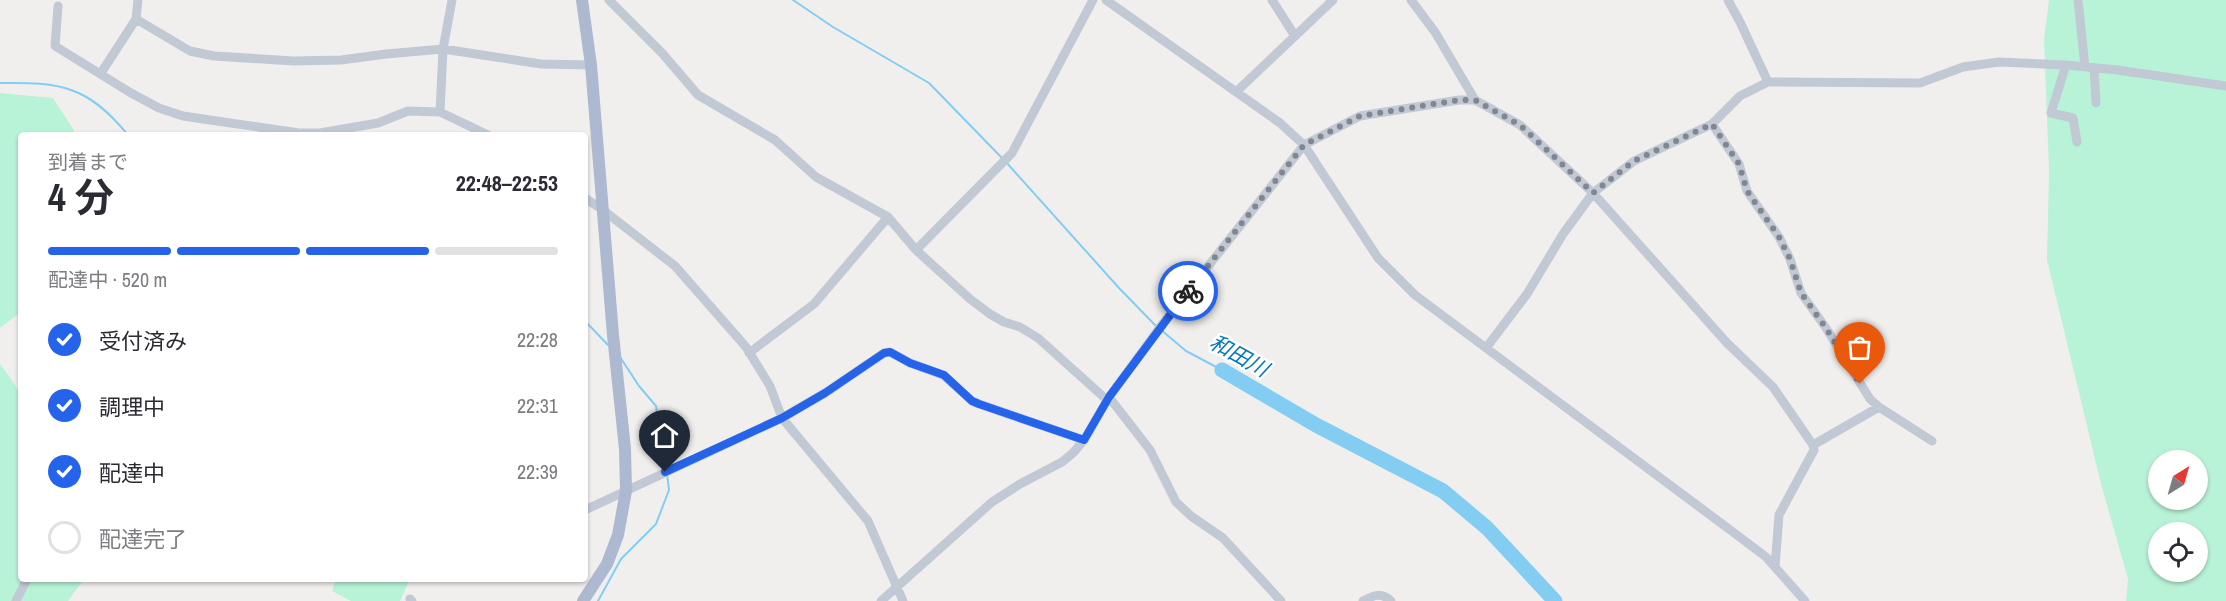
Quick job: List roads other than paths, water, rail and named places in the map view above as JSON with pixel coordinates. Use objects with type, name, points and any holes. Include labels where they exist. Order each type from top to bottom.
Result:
[{"type":"main road","points":[[582,0],[591,65],[625,448],[626,490],[618,535],[607,564],[583,601]]},
{"type":"street","points":[[101,73],[136,20],[138,0]]},
{"type":"street","points":[[440,112],[443,50],[452,0]]},
{"type":"street","points":[[609,0],[662,53],[698,95],[776,140],[816,177],[888,217],[916,250],[954,286],[990,314],[1038,338],[1108,399],[1150,450],[1176,502],[1230,545],[1281,601]]},
{"type":"street","points":[[916,250],[1012,153],[1093,0]]},
{"type":"street","points":[[1107,0],[1280,123],[1304,145],[1362,236],[1389,271],[1415,295],[1766,557],[1805,601]]},
{"type":"street","points":[[1272,0],[1295,36]]},
{"type":"street","points":[[1236,92],[1333,0]]},
{"type":"street","points":[[1411,0],[1435,32],[1475,100],[1520,125],[1593,193],[1727,343],[1773,387],[1813,445],[1814,450],[1779,515],[1775,567]]},
{"type":"street","points":[[1728,0],[1768,82]]},
{"type":"street","points":[[2078,0],[2096,103]]},
{"type":"street","points":[[58,6],[55,46],[131,93],[159,108],[183,116],[292,132]]},
{"type":"street","points":[[136,20],[190,51],[214,56],[294,61],[341,60],[443,50],[541,64],[591,65]]},
{"type":"street","points":[[1486,348],[1527,294],[1563,234],[1593,193],[1634,161],[1712,124],[1740,96],[1768,82],[1920,83],[1964,67],[1991,63],[2089,67],[2226,86]]},
{"type":"street","points":[[2066,65],[2051,113],[2073,118],[2077,142]]},
{"type":"street","points":[[881,601],[992,502],[1062,462],[1074,452],[1155,333],[1304,145],[1360,116],[1450,101],[1475,100]]},
{"type":"street","points":[[326,132],[378,123],[408,111],[440,112],[482,132]]},
{"type":"street","points":[[1712,124],[1739,164],[1747,191],[1783,244],[1801,293],[1826,328],[1870,399],[1932,441]]},
{"type":"street","points":[[588,200],[675,266],[749,353],[770,386],[782,418],[868,521],[903,601]]},
{"type":"street","points":[[749,353],[814,304],[888,217]]},
{"type":"street","points":[[588,509],[782,418],[825,393],[884,353],[890,352],[910,363],[944,375],[972,401],[1084,440]]},
{"type":"street","points":[[1813,445],[1879,407]]},
{"type":"street","points":[[16,601],[26,582]]},
{"type":"street","points":[[1363,601],[1376,594],[1385,596],[1391,601]]},
{"type":"waterway","name":"和田川","points":[[793,0],[833,27],[929,83],[1002,158]]},
{"type":"waterway","points":[[0,83],[40,84],[72,90],[100,106],[125,132]]},
{"type":"waterway","name":"和田川","points":[[1006,162],[1156,326]]},
{"type":"waterway","points":[[588,324],[608,345]]},
{"type":"waterway","name":"和田川","points":[[1160,329],[1186,351],[1222,370]]},
{"type":"waterway","points":[[620,357],[639,386],[656,406],[666,468]]},
{"type":"waterway","name":"和田川","points":[[1222,370],[1316,425],[1443,491],[1487,528],[1555,601]]},
{"type":"waterway","points":[[598,601],[621,559],[656,524],[669,490],[667,474]]}]
